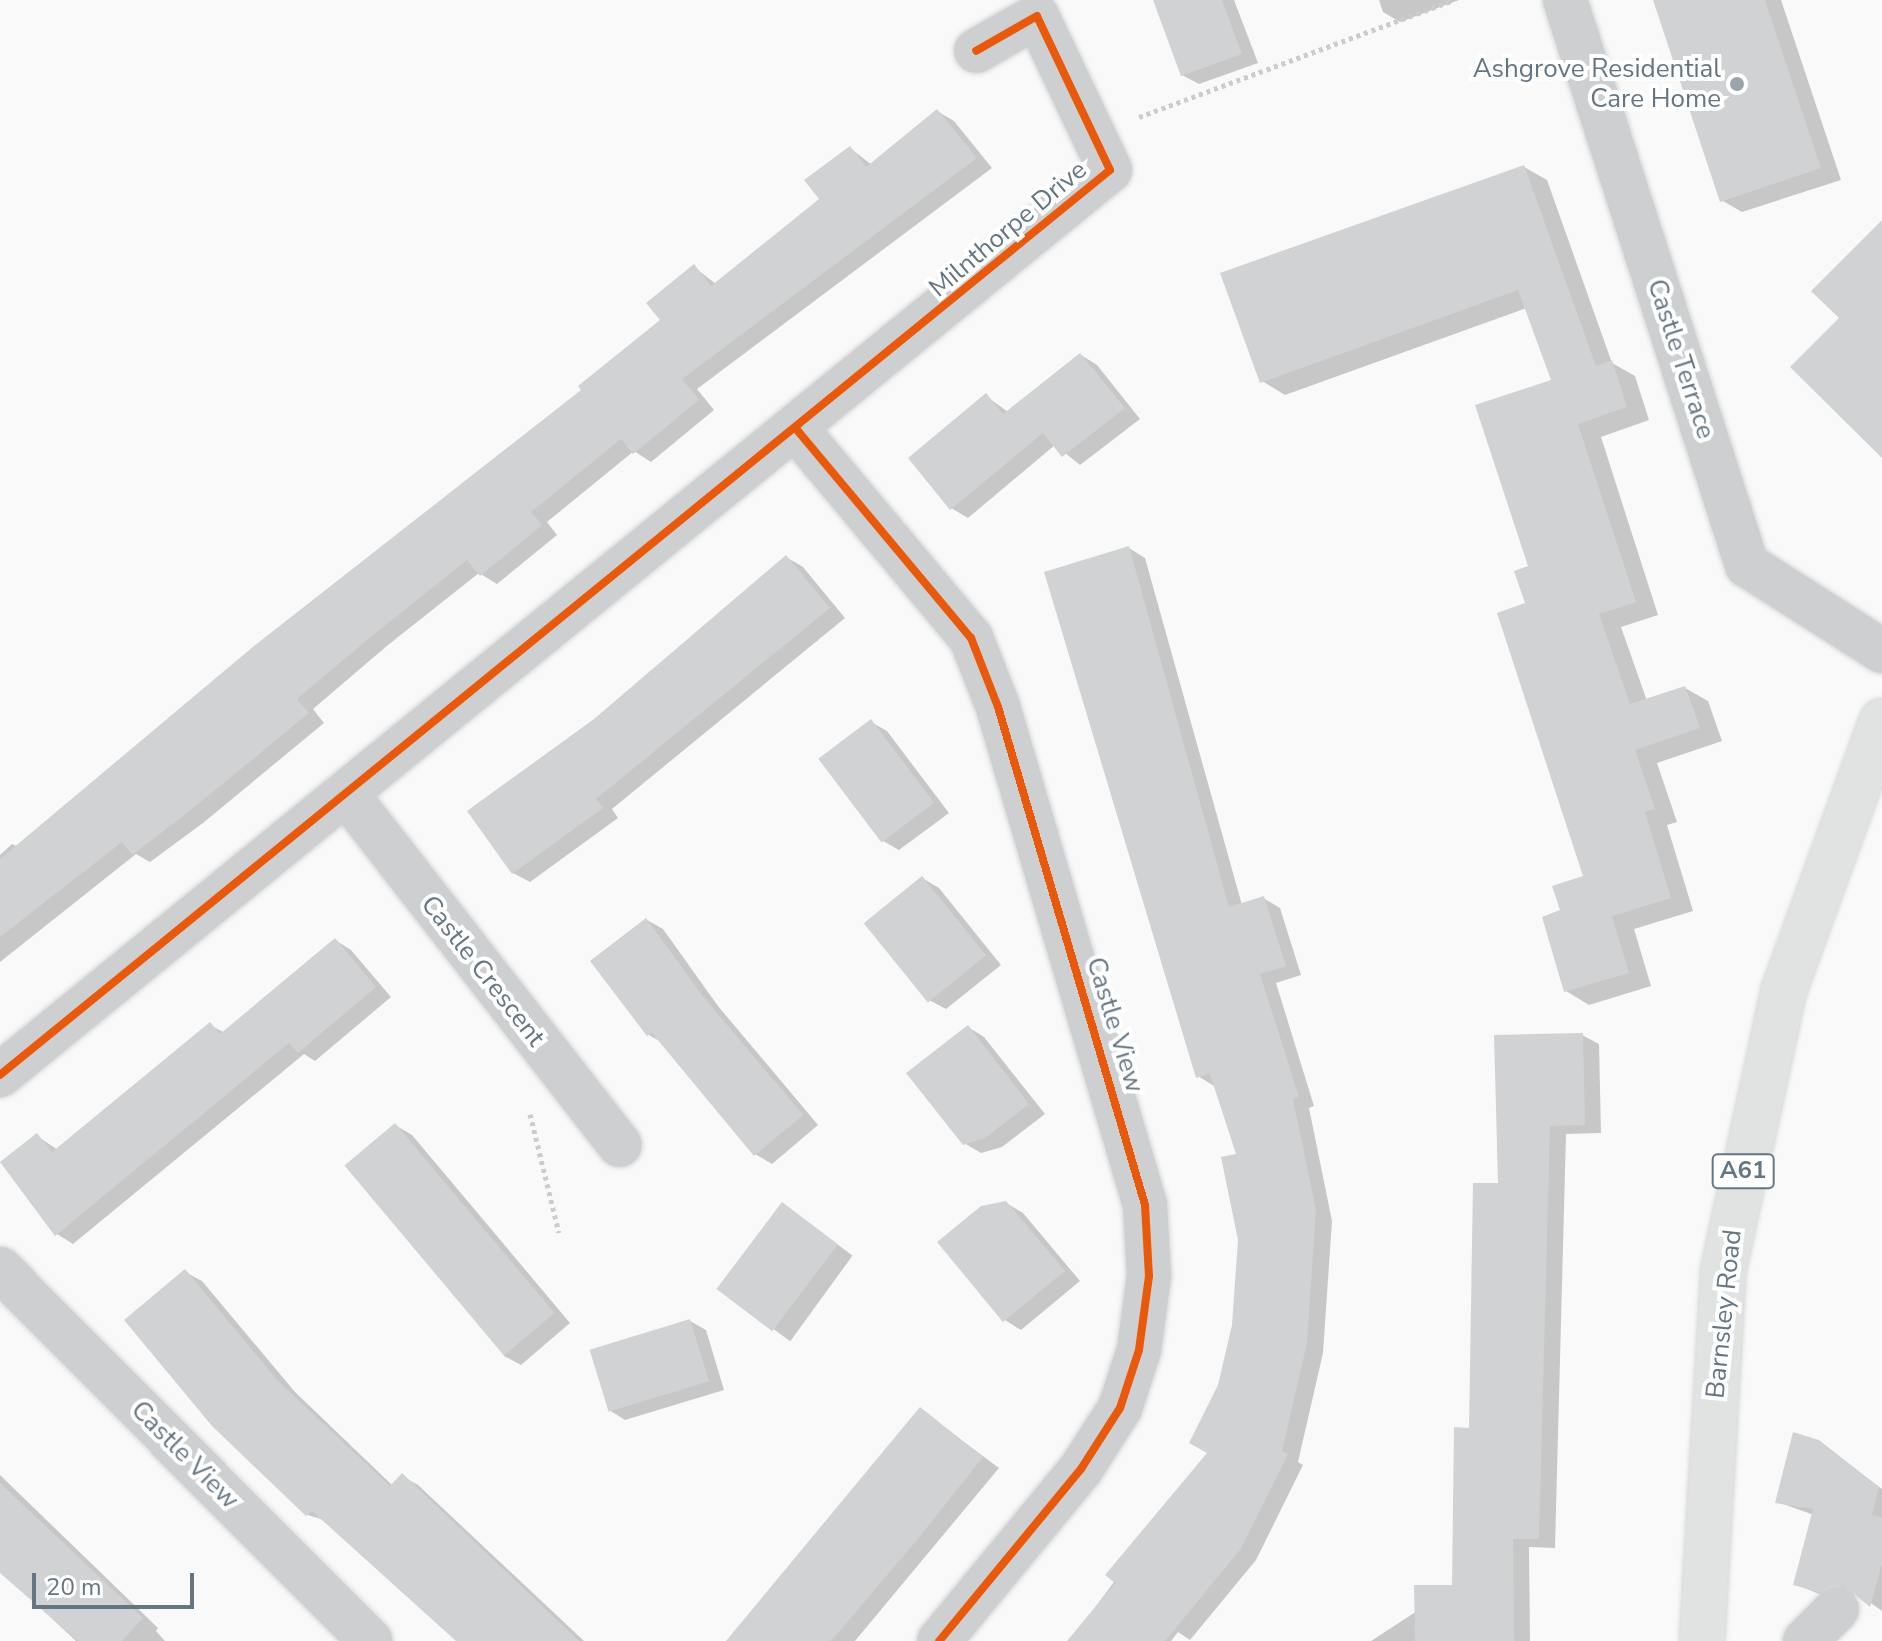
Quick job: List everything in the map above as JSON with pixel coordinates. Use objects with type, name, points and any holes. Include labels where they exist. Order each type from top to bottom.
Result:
[{"type":"main road","name":"Barnsley Road","points":[[1702,1641],[1723,1272],[1784,990],[1882,721]]},
{"type":"street","name":"Castle Terrace","points":[[1565,0],[1747,565],[1882,651]]},
{"type":"street","name":"Milnthorpe Drive","points":[[0,1075],[797,430],[1110,170],[1037,16],[976,51]]},
{"type":"street","name":"Castle View","points":[[797,430],[971,638],[998,707],[1145,1205],[1149,1276],[1139,1350],[1120,1408],[1081,1469],[939,1641]]},
{"type":"street","name":"Castle Crescent","points":[[348,796],[620,1145]]},
{"type":"street","name":"Castle View","points":[[0,1269],[370,1641]]},
{"type":"street","points":[[1805,1641],[1837,1609]]},
{"type":"path","points":[[1093,134],[1454,0]]},
{"type":"building","points":[[1153,0],[1222,0],[1242,54],[1181,76]]},
{"type":"building","name":"Ashgrove Residential Care Home","points":[[1653,0],[1765,0],[1821,168],[1720,202]]},
{"type":"building","points":[[937,109],[977,158],[682,379],[699,400],[633,454],[621,439],[531,512],[542,525],[480,576],[467,560],[372,636],[297,699],[309,713],[186,814],[132,855],[122,842],[0,937],[0,859],[254,646],[581,390],[578,386],[660,320],[646,303],[694,264],[711,286],[819,199],[804,180],[850,146],[866,167]]},
{"type":"building","points":[[1524,165],[1596,366],[1612,360],[1627,407],[1578,424],[1636,602],[1599,614],[1630,704],[1685,686],[1700,728],[1635,750],[1655,809],[1645,812],[1671,898],[1612,916],[1629,973],[1564,992],[1542,917],[1560,910],[1552,886],[1583,876],[1497,613],[1525,603],[1514,571],[1528,566],[1475,405],[1551,380],[1518,290],[1260,383],[1220,273]]},
{"type":"building","points":[[1882,220],[1882,458],[1790,367],[1839,318],[1811,291]]},
{"type":"building","points":[[1080,353],[1125,408],[1062,457],[1043,433],[950,510],[908,458],[986,393],[1003,414]]},
{"type":"building","points":[[1129,546],[1229,907],[1264,896],[1286,966],[1260,974],[1299,1097],[1293,1099],[1316,1210],[1307,1343],[1282,1451],[1288,1454],[1240,1550],[1165,1641],[1067,1641],[1115,1583],[1105,1575],[1207,1453],[1189,1443],[1218,1385],[1232,1325],[1238,1240],[1221,1157],[1236,1154],[1210,1074],[1196,1078],[1044,572]]},
{"type":"building","points":[[786,555],[830,608],[596,799],[603,808],[512,874],[467,811],[594,719]]},
{"type":"building","points":[[871,719],[934,803],[881,843],[818,759]]},
{"type":"building","points":[[922,876],[986,955],[928,1002],[864,923]]},
{"type":"building","points":[[646,918],[702,995],[803,1115],[754,1156],[652,1033],[647,1036],[590,961]]},
{"type":"building","points":[[335,938],[376,987],[298,1053],[289,1043],[55,1236],[0,1162],[37,1133],[52,1152],[210,1022],[220,1034]]},
{"type":"building","points":[[968,1025],[1029,1104],[985,1138],[963,1145],[906,1073]]},
{"type":"building","points":[[1583,1033],[1585,1125],[1550,1126],[1539,1539],[1513,1539],[1514,1641],[1415,1641],[1414,1585],[1452,1585],[1454,1427],[1469,1428],[1473,1183],[1498,1183],[1494,1035]]},
{"type":"building","points":[[395,1123],[554,1313],[504,1355],[344,1165]]},
{"type":"building","points":[[1006,1201],[1065,1271],[1003,1322],[937,1242],[981,1206]]},
{"type":"building","points":[[782,1202],[838,1244],[772,1331],[716,1289]]},
{"type":"building","points":[[185,1269],[278,1381],[390,1486],[402,1473],[579,1641],[456,1641],[312,1511],[306,1516],[212,1426],[124,1320]]},
{"type":"building","points":[[690,1319],[709,1381],[609,1412],[590,1350]]},
{"type":"building","points":[[920,1407],[983,1457],[917,1540],[831,1641],[726,1641]]},
{"type":"building","points":[[1793,1432],[1819,1440],[1879,1487],[1872,1515],[1882,1517],[1882,1564],[1870,1607],[1843,1585],[1818,1592],[1793,1585],[1813,1509],[1775,1503]]},
{"type":"building","points":[[0,1483],[143,1618],[122,1641],[78,1641],[0,1573]]},
{"type":"cycle path","points":[[0,1075],[1110,170],[1037,16],[976,51]]},
{"type":"cycle path","points":[[797,430],[971,638],[998,707],[1145,1205],[1149,1276],[1139,1350],[1120,1408],[1081,1469],[939,1641]]},
{"type":"place","name":"Ashgrove Residential Care Home","points":[[1737,84]]}]
